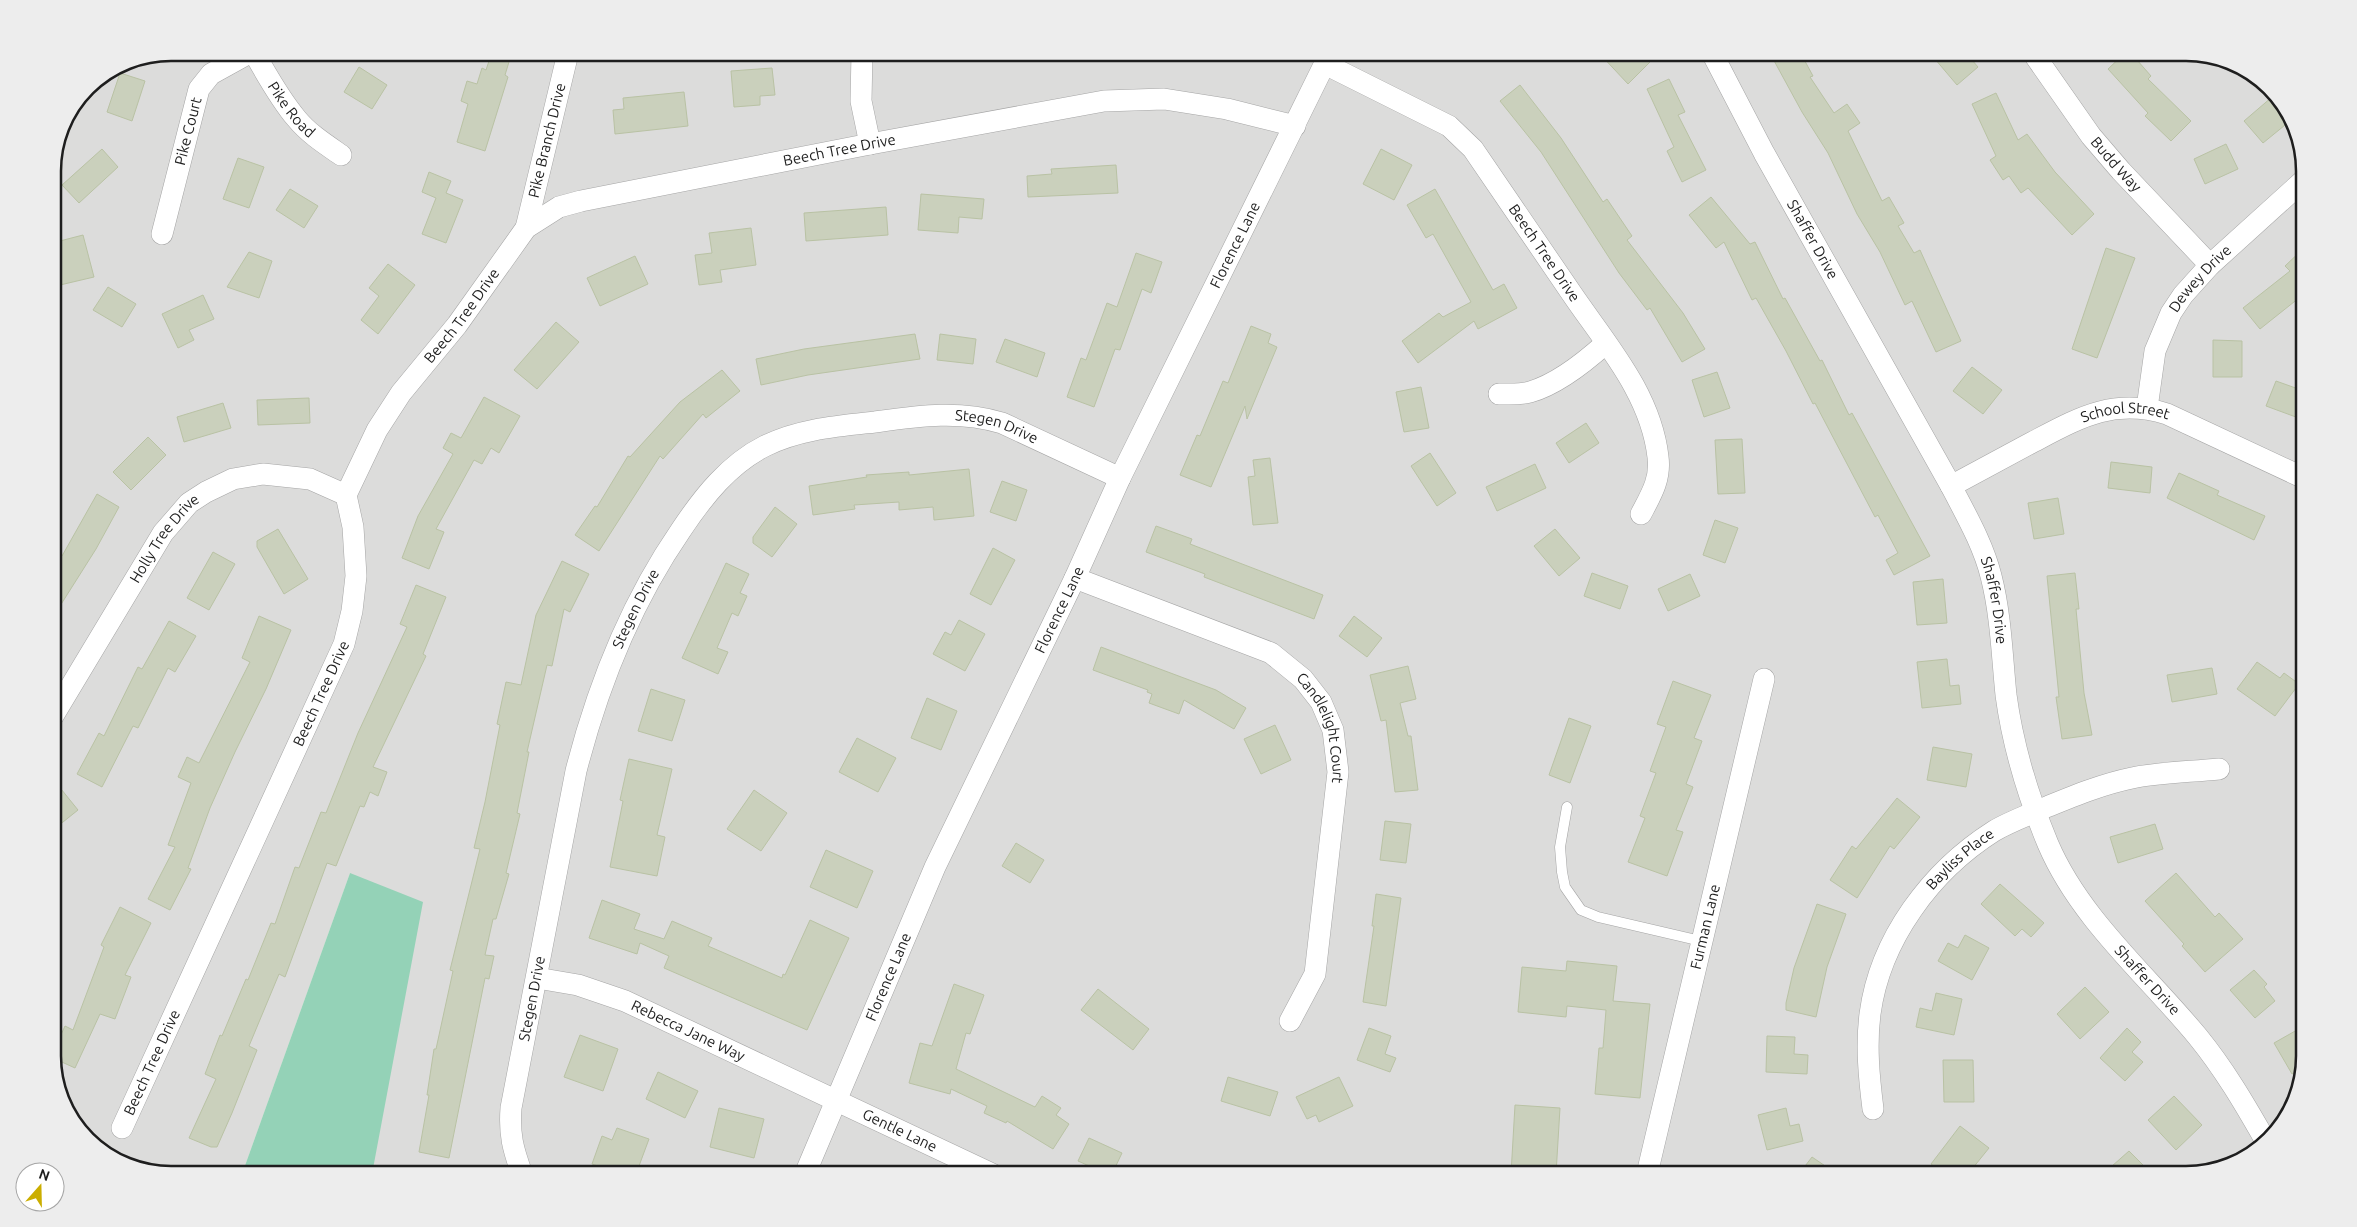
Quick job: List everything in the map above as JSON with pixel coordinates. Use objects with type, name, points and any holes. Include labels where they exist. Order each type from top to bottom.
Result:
[{"type":"street","name":"Pike Court","points":[[162,234],[199,89],[211,74],[233,61]]},
{"type":"street","name":"Pike Road","points":[[259,61],[284,104],[296,119],[311,134],[340,155]]},
{"type":"street","name":"Pike Branch Drive","points":[[526,228],[566,61]]},
{"type":"street","points":[[862,61],[861,101],[870,144]]},
{"type":"street","name":"Florence Lane","points":[[808,1166],[935,868],[1076,578],[1120,478],[1327,61]]},
{"type":"street","name":"Beech Tree Drive","points":[[1333,61],[1438,120],[1464,139],[1606,343],[1639,394],[1654,433],[1658,472],[1656,486],[1641,514]]},
{"type":"street","name":"Shaffer Drive","points":[[1717,61],[1764,153],[1951,486],[1979,542],[1991,575],[1998,609],[2013,742],[2019,766],[2048,845],[2079,898],[2109,936],[2198,1037],[2232,1082],[2262,1134]]},
{"type":"street","name":"Budd Way","points":[[2040,61],[2091,136],[2121,171],[2210,266]]},
{"type":"street","name":"Beech Tree Drive","points":[[122,1128],[344,644],[352,612],[356,576],[353,527],[346,495],[377,430],[390,408],[457,325],[526,228],[559,207],[580,201],[870,144],[1104,101],[1143,99],[1191,103],[1296,126]]},
{"type":"street","name":"Dewey Drive","points":[[2148,408],[2154,351],[2162,330],[2183,295],[2210,266],[2296,187]]},
{"type":"street","points":[[1499,394],[1519,394],[1550,384],[1593,355],[1606,343]]},
{"type":"street","name":"School Street","points":[[1951,486],[2087,415],[2109,409],[2148,408],[2167,414],[2296,474]]},
{"type":"street","name":"Stegen Drive","points":[[519,1166],[511,1144],[511,1108],[576,771],[587,727],[604,676],[618,642],[648,581],[697,506],[722,478],[742,460],[765,446],[792,434],[822,428],[950,414],[983,418],[1002,423],[1120,478]]},
{"type":"street","name":"Holly Tree Drive","points":[[61,703],[163,533],[189,503],[206,492],[233,480],[263,474],[310,479],[346,495]]},
{"type":"street","name":"Candlelight Court","points":[[1076,578],[1271,653],[1303,679],[1321,702],[1334,736],[1338,772],[1315,974],[1290,1020]]},
{"type":"street","name":"Furman Lane","points":[[1649,1166],[1764,679]]},
{"type":"street","name":"Bayliss Place","points":[[1873,1109],[1867,1064],[1870,1014],[1882,970],[1902,924],[1929,887],[1968,849],[1996,830],[2088,790],[2130,778],[2219,769]]},
{"type":"street","name":"Rebecca Jane Way","points":[[537,978],[578,985],[625,1001],[835,1100]]},
{"type":"street","name":"Gentle Lane","points":[[835,1100],[975,1166]]},
{"type":"lane","points":[[1567,807],[1560,847],[1562,872],[1565,887],[1581,910],[1598,918],[1701,941]]},
{"type":"shaded area","points":[[172,61],[2185,61],[2221,67],[2247,80],[2277,110],[2290,136],[2296,164],[2296,1063],[2290,1091],[2277,1117],[2253,1143],[2228,1157],[2200,1165],[2185,1166],[373,1166],[350,873],[245,1166],[157,1165],[136,1160],[123,1154],[99,1138],[80,1117],[73,1104],[67,1091],[61,1063],[61,164],[70,129],[84,104],[110,80],[136,67]]},
{"type":"green space","points":[[350,873],[423,902],[374,1166],[245,1166]]},
{"type":"building","points":[[489,61],[509,61],[505,75],[508,77],[485,151],[457,142],[468,104],[461,101],[467,81],[477,84],[482,68],[486,70]]},
{"type":"building","points":[[1606,61],[1651,61],[1628,84]]},
{"type":"building","points":[[1774,61],[1805,61],[1813,76],[1810,77],[1834,113],[1847,104],[1860,123],[1848,131],[1882,201],[1889,197],[1904,223],[1898,226],[1914,253],[1920,250],[1961,341],[1936,352],[1912,301],[1905,305],[1880,252],[1857,214],[1828,153],[1802,112]]},
{"type":"building","points":[[1937,61],[1973,61],[1978,67],[1957,85]]},
{"type":"building","points":[[2116,61],[2138,61],[2151,76],[2148,79],[2191,121],[2171,141],[2145,116],[2148,113],[2108,69]]},
{"type":"building","points":[[359,67],[387,85],[372,109],[344,92]]},
{"type":"building","points":[[772,68],[775,95],[760,96],[760,105],[734,107],[731,71]]},
{"type":"building","points":[[120,74],[145,81],[132,121],[107,112]]},
{"type":"building","points":[[1669,79],[1685,112],[1678,115],[1706,170],[1682,182],[1667,151],[1674,147],[1647,89]]},
{"type":"building","points":[[1520,85],[1561,138],[1603,202],[1607,199],[1632,236],[1627,240],[1683,313],[1705,349],[1682,362],[1650,308],[1647,310],[1619,273],[1541,152],[1500,101]]},
{"type":"building","points":[[684,92],[688,126],[615,134],[613,110],[624,109],[623,98]]},
{"type":"building","points":[[1996,93],[2018,140],[2027,134],[2055,172],[2094,214],[2072,235],[2028,188],[2021,193],[2009,176],[2003,180],[1990,160],[1996,156],[1972,104]]},
{"type":"building","points":[[2269,100],[2285,125],[2263,143],[2244,121]]},
{"type":"building","points":[[2226,144],[2238,169],[2205,184],[2194,159]]},
{"type":"building","points":[[102,149],[118,167],[79,203],[62,185]]},
{"type":"building","points":[[1381,149],[1412,165],[1394,200],[1363,184]]},
{"type":"building","points":[[238,158],[264,167],[249,208],[223,199]]},
{"type":"building","points":[[1116,165],[1118,193],[1028,197],[1027,176],[1052,174],[1051,169]]},
{"type":"building","points":[[429,172],[451,181],[446,193],[463,200],[446,243],[422,234],[436,198],[422,192]]},
{"type":"building","points":[[290,189],[318,206],[304,228],[276,210]]},
{"type":"building","points":[[1435,189],[1493,290],[1504,284],[1517,308],[1478,329],[1474,321],[1418,363],[1402,341],[1439,313],[1443,317],[1471,302],[1433,234],[1426,238],[1407,205]]},
{"type":"building","points":[[921,194],[984,199],[982,219],[959,217],[958,233],[918,230]]},
{"type":"building","points":[[1711,197],[1750,244],[1755,242],[1783,299],[1785,298],[1820,361],[1822,360],[1849,415],[1852,413],[1930,556],[1894,575],[1886,560],[1898,553],[1878,515],[1875,517],[1815,403],[1813,404],[1756,298],[1752,300],[1724,242],[1716,248],[1689,215]]},
{"type":"building","points":[[886,207],[888,235],[806,241],[804,213]]},
{"type":"building","points":[[751,228],[756,265],[720,270],[722,282],[699,285],[695,255],[712,253],[709,233]]},
{"type":"building","points":[[83,235],[94,277],[61,285],[61,241]]},
{"type":"building","points":[[2106,248],[2135,258],[2097,358],[2072,349]]},
{"type":"building","points":[[249,252],[272,261],[259,298],[227,287]]},
{"type":"building","points":[[1136,253],[1162,262],[1151,293],[1142,289],[1120,350],[1115,349],[1094,407],[1067,397],[1081,358],[1086,360],[1107,303],[1117,307]]},
{"type":"building","points":[[635,256],[648,284],[600,306],[587,278]]},
{"type":"building","points":[[2296,256],[2296,300],[2260,329],[2243,308],[2290,271],[2285,266]]},
{"type":"building","points":[[388,264],[415,285],[378,334],[361,320],[379,296],[369,288]]},
{"type":"building","points":[[108,287],[136,304],[122,327],[93,310]]},
{"type":"building","points":[[203,295],[214,319],[189,330],[194,340],[178,348],[162,314]]},
{"type":"building","points":[[556,322],[579,342],[537,389],[514,370]]},
{"type":"building","points":[[1251,326],[1271,334],[1268,343],[1277,347],[1247,419],[1245,406],[1211,487],[1180,475],[1197,435],[1200,436],[1223,381],[1228,383]]},
{"type":"building","points":[[915,334],[920,359],[808,375],[761,385],[756,359],[804,349]]},
{"type":"building","points":[[940,334],[976,339],[973,364],[937,360]]},
{"type":"building","points":[[1005,339],[1045,353],[1037,377],[996,362]]},
{"type":"building","points":[[2213,340],[2242,341],[2242,377],[2213,377]]},
{"type":"building","points":[[1972,367],[2002,390],[1983,414],[1953,391]]},
{"type":"building","points":[[722,370],[740,391],[706,418],[703,414],[663,459],[660,456],[599,551],[575,535],[595,506],[597,507],[628,456],[630,457],[680,402]]},
{"type":"building","points":[[1717,372],[1730,408],[1704,417],[1692,380]]},
{"type":"building","points":[[2276,381],[2296,388],[2296,417],[2266,406]]},
{"type":"building","points":[[1421,387],[1429,428],[1404,432],[1396,392]]},
{"type":"building","points":[[484,397],[520,416],[499,453],[491,448],[482,464],[474,460],[436,529],[444,532],[429,569],[402,558],[418,516],[453,454],[443,448],[451,433],[461,438]]},
{"type":"building","points":[[309,398],[310,423],[258,425],[257,400]]},
{"type":"building","points":[[223,403],[231,428],[184,442],[177,417]]},
{"type":"building","points":[[1586,423],[1599,443],[1569,463],[1556,443]]},
{"type":"building","points":[[148,437],[166,455],[131,490],[113,472]]},
{"type":"building","points":[[1742,439],[1745,493],[1718,494],[1715,440]]},
{"type":"building","points":[[1430,453],[1456,493],[1437,506],[1411,466]]},
{"type":"building","points":[[1270,458],[1278,523],[1253,525],[1248,477],[1255,476],[1253,460]]},
{"type":"building","points":[[2111,462],[2152,467],[2150,493],[2108,488]]},
{"type":"building","points":[[1535,464],[1546,488],[1497,511],[1486,487]]},
{"type":"building","points":[[969,469],[974,516],[934,520],[933,507],[899,510],[899,502],[854,505],[855,509],[813,515],[809,486],[867,477],[866,475],[909,472],[909,475]]},
{"type":"building","points":[[2179,473],[2219,491],[2217,495],[2265,516],[2254,540],[2167,498]]},
{"type":"building","points":[[1002,481],[1027,490],[1016,521],[990,512]]},
{"type":"building","points":[[97,494],[119,507],[96,549],[61,604],[62,556]]},
{"type":"building","points":[[2058,498],[2064,534],[2034,539],[2028,503]]},
{"type":"building","points":[[775,507],[797,524],[772,557],[753,543],[753,537]]},
{"type":"building","points":[[1715,520],[1738,528],[1725,563],[1703,555]]},
{"type":"building","points":[[1156,526],[1192,539],[1190,544],[1323,595],[1314,619],[1204,577],[1205,574],[1146,552]]},
{"type":"building","points":[[278,529],[308,579],[284,594],[257,547],[257,541]]},
{"type":"building","points":[[1555,529],[1580,558],[1559,576],[1534,546]]},
{"type":"building","points":[[993,548],[1015,560],[991,605],[970,594]]},
{"type":"building","points":[[213,552],[235,564],[209,610],[187,598]]},
{"type":"building","points":[[562,561],[589,574],[570,612],[564,609],[552,666],[547,665],[527,752],[529,752],[517,813],[520,814],[506,873],[509,874],[496,919],[493,919],[485,955],[494,956],[489,979],[485,978],[449,1158],[419,1152],[429,1095],[427,1095],[434,1049],[436,1049],[453,971],[450,970],[480,849],[474,848],[500,725],[497,724],[506,682],[521,685],[536,615]]},
{"type":"building","points":[[726,563],[749,574],[740,593],[747,596],[738,616],[732,613],[717,648],[728,652],[718,674],[682,658]]},
{"type":"building","points":[[1592,573],[1628,586],[1620,609],[1584,596]]},
{"type":"building","points":[[2075,573],[2079,609],[2076,609],[2084,693],[2092,735],[2062,739],[2056,697],[2059,697],[2047,576]]},
{"type":"building","points":[[1690,574],[1700,596],[1668,611],[1658,589]]},
{"type":"building","points":[[1943,579],[1947,623],[1917,625],[1913,582]]},
{"type":"building","points":[[416,585],[446,597],[423,654],[426,656],[373,767],[387,772],[378,796],[370,792],[364,807],[360,806],[336,866],[327,863],[285,977],[279,974],[249,1046],[257,1050],[232,1113],[217,1147],[211,1147],[189,1138],[216,1079],[205,1074],[220,1035],[222,1036],[246,979],[248,980],[271,923],[275,924],[295,867],[299,868],[321,812],[326,813],[358,733],[407,627],[400,624]]},
{"type":"building","points":[[259,616],[291,630],[266,689],[210,808],[188,868],[191,869],[170,910],[148,899],[175,847],[168,845],[191,783],[178,777],[187,757],[199,763],[250,662],[242,658]]},
{"type":"building","points":[[1354,616],[1382,638],[1367,657],[1339,636]]},
{"type":"building","points":[[959,620],[985,634],[965,671],[933,654],[945,632],[951,635]]},
{"type":"building","points":[[169,621],[196,636],[175,672],[168,668],[138,728],[133,726],[102,787],[77,774],[99,733],[104,736],[138,667],[142,669]]},
{"type":"building","points":[[1101,647],[1216,690],[1246,708],[1234,729],[1184,700],[1179,714],[1149,703],[1152,694],[1147,692],[1148,690],[1093,670]]},
{"type":"building","points":[[1947,659],[1950,686],[1959,685],[1961,704],[1922,708],[1917,662]]},
{"type":"building","points":[[2257,662],[2280,678],[2284,673],[2296,682],[2296,688],[2275,716],[2237,689]]},
{"type":"building","points":[[1408,666],[1416,699],[1400,703],[1408,736],[1411,736],[1418,790],[1395,792],[1386,720],[1381,721],[1370,675]]},
{"type":"building","points":[[2212,668],[2217,694],[2172,702],[2167,675]]},
{"type":"building","points":[[1673,681],[1711,695],[1694,738],[1702,741],[1686,784],[1693,787],[1676,830],[1683,832],[1667,876],[1628,862],[1645,818],[1640,816],[1656,773],[1650,771],[1666,727],[1657,724]]},
{"type":"building","points":[[651,689],[685,700],[672,741],[638,731]]},
{"type":"building","points":[[927,698],[957,711],[941,750],[911,738]]},
{"type":"building","points":[[1569,718],[1591,726],[1570,783],[1549,775]]},
{"type":"building","points":[[1275,725],[1291,760],[1261,774],[1244,739]]},
{"type":"building","points":[[857,738],[896,758],[878,792],[839,772]]},
{"type":"building","points":[[1933,747],[1972,754],[1966,787],[1927,780]]},
{"type":"building","points":[[629,759],[672,769],[657,835],[665,837],[657,876],[610,867],[623,801],[620,800]]},
{"type":"building","points":[[61,789],[78,810],[61,824]]},
{"type":"building","points":[[754,790],[787,813],[761,851],[727,829]]},
{"type":"building","points":[[1897,798],[1920,817],[1894,849],[1890,846],[1857,898],[1830,880],[1852,846],[1856,849]]},
{"type":"building","points":[[1385,821],[1411,824],[1406,863],[1380,860]]},
{"type":"building","points":[[2155,824],[2163,849],[2118,863],[2110,837]]},
{"type":"building","points":[[1016,843],[1044,860],[1030,883],[1002,866]]},
{"type":"building","points":[[826,850],[873,871],[857,908],[810,887]]},
{"type":"building","points":[[2176,873],[2215,917],[2219,913],[2243,939],[2205,972],[2182,946],[2184,944],[2145,901]]},
{"type":"building","points":[[2000,884],[2044,923],[2031,937],[2022,929],[2015,936],[1981,904]]},
{"type":"building","points":[[1376,894],[1401,898],[1386,1006],[1363,1002],[1374,926],[1372,926]]},
{"type":"building","points":[[602,900],[640,914],[634,929],[664,939],[672,921],[712,938],[708,946],[782,978],[810,920],[849,938],[807,1030],[664,968],[669,956],[640,943],[637,954],[589,938]]},
{"type":"building","points":[[1817,904],[1846,914],[1827,967],[1816,1017],[1786,1010],[1786,1003],[1794,968]]},
{"type":"building","points":[[120,907],[151,923],[125,975],[131,977],[115,1019],[100,1014],[75,1068],[61,1062],[61,1035],[65,1026],[73,1030],[104,947],[101,945]]},
{"type":"building","points":[[1965,935],[1989,948],[1972,980],[1938,961],[1948,943],[1958,948]]},
{"type":"building","points":[[1567,961],[1617,966],[1613,1001],[1650,1004],[1640,1098],[1595,1094],[1599,1048],[1603,1048],[1606,1010],[1567,1006],[1566,1017],[1518,1012],[1522,967],[1566,971]]},
{"type":"building","points":[[2254,970],[2267,984],[2264,987],[2275,1001],[2255,1018],[2230,990]]},
{"type":"building","points":[[954,984],[984,995],[970,1034],[966,1033],[956,1069],[1035,1107],[1042,1096],[1061,1108],[1056,1115],[1069,1124],[1053,1149],[1007,1121],[1006,1123],[984,1113],[987,1106],[951,1089],[950,1094],[909,1083],[920,1043],[932,1046]]},
{"type":"building","points":[[2085,987],[2109,1012],[2080,1039],[2057,1014]]},
{"type":"building","points":[[1098,989],[1149,1029],[1133,1050],[1081,1010]]},
{"type":"building","points":[[1936,993],[1962,999],[1954,1035],[1916,1027],[1920,1008],[1932,1011]]},
{"type":"building","points":[[1369,1028],[1391,1036],[1385,1054],[1396,1058],[1390,1072],[1357,1060]]},
{"type":"building","points":[[2127,1028],[2141,1042],[2132,1052],[2143,1062],[2125,1081],[2100,1058]]},
{"type":"building","points":[[2296,1031],[2295,1073],[2292,1074],[2274,1043]]},
{"type":"building","points":[[580,1035],[618,1049],[603,1091],[564,1077]]},
{"type":"building","points":[[1767,1036],[1795,1037],[1794,1054],[1808,1055],[1807,1074],[1766,1072]]},
{"type":"building","points":[[1943,1060],[1973,1060],[1974,1102],[1944,1102]]},
{"type":"building","points":[[658,1072],[698,1091],[685,1118],[646,1099]]},
{"type":"building","points":[[1228,1077],[1278,1092],[1270,1116],[1221,1101]]},
{"type":"building","points":[[1339,1077],[1353,1106],[1319,1122],[1316,1115],[1307,1119],[1296,1097]]},
{"type":"building","points":[[2174,1096],[2202,1125],[2176,1150],[2148,1120]]},
{"type":"building","points":[[1515,1105],[1560,1108],[1556,1166],[1511,1166]]},
{"type":"building","points":[[719,1108],[764,1119],[754,1158],[710,1147]]},
{"type":"building","points":[[1786,1108],[1790,1126],[1799,1124],[1803,1141],[1767,1150],[1758,1115]]},
{"type":"building","points":[[1960,1126],[1989,1148],[1974,1166],[1934,1166],[1931,1164]]},
{"type":"building","points":[[617,1128],[649,1139],[639,1166],[598,1166],[592,1164],[602,1136],[612,1140]]},
{"type":"building","points":[[1089,1138],[1122,1153],[1116,1166],[1089,1166],[1078,1161]]},
{"type":"building","points":[[2129,1151],[2144,1166],[2112,1166]]},
{"type":"building","points":[[1812,1157],[1825,1166],[1805,1166]]}]
